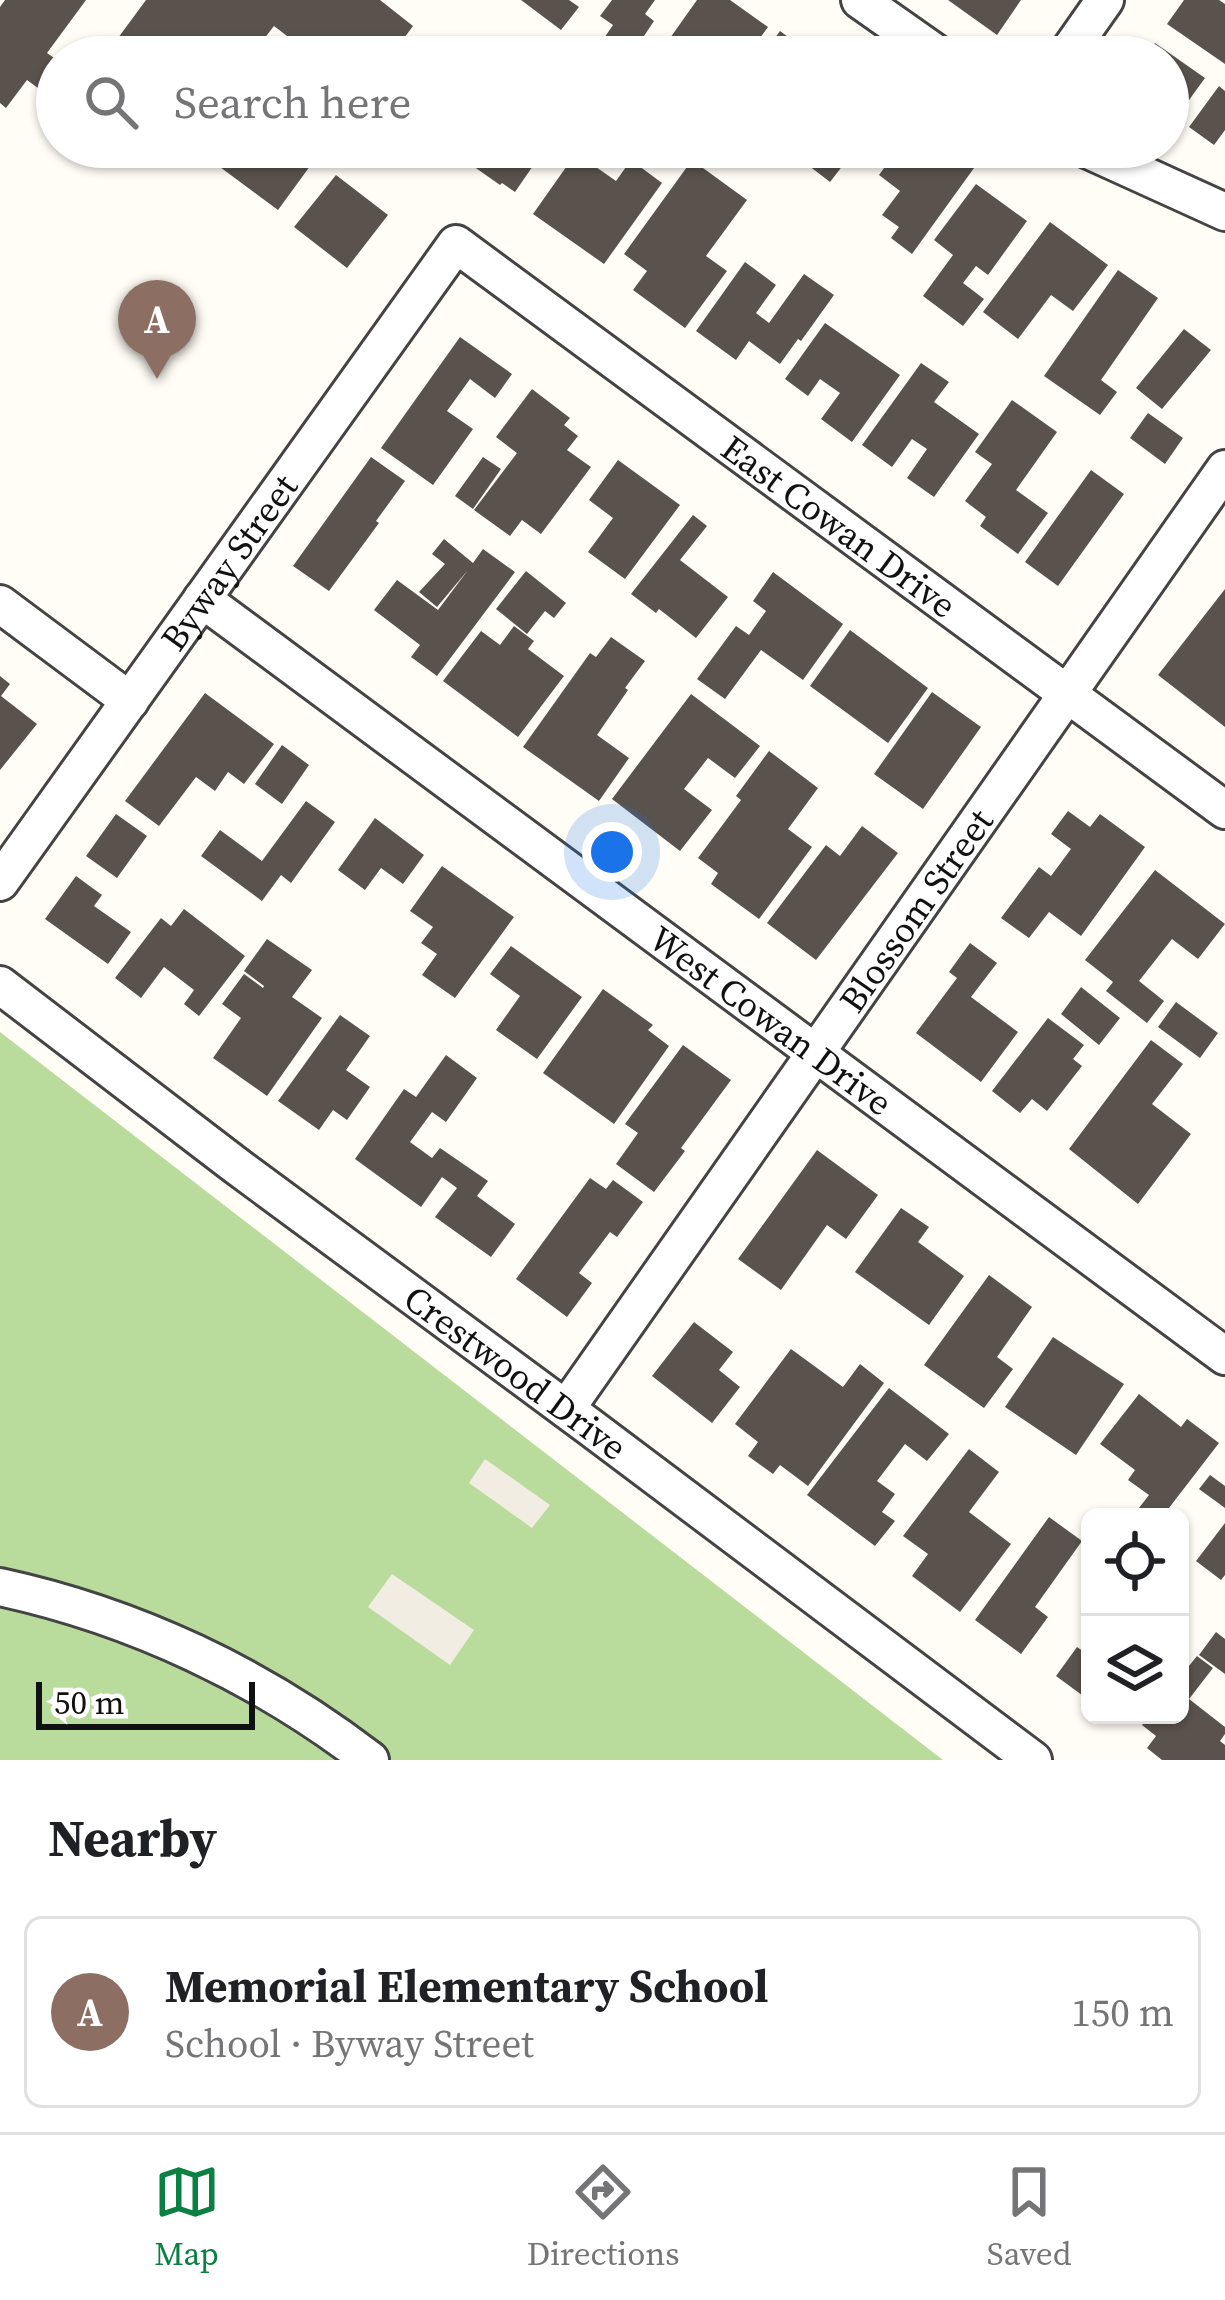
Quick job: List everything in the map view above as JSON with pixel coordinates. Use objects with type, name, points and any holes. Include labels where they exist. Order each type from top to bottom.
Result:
[{"type":"street","points":[[860,0],[911,36]]},
{"type":"street","points":[[1080,36],[1105,0]]},
{"type":"street","points":[[1128,168],[1225,212]]},
{"type":"street","name":"Byway Street","points":[[0,882],[456,244]]},
{"type":"street","name":"East Cowan Drive","points":[[456,244],[1225,810]]},
{"type":"street","name":"Blossom Street","points":[[566,1409],[1225,470]]},
{"type":"street","name":"West Cowan Drive","points":[[202,599],[1225,1355]]},
{"type":"street","points":[[0,604],[130,701]]},
{"type":"street","name":"Crestwood Drive","points":[[0,986],[1033,1760]]},
{"type":"street","points":[[0,1587],[93,1611],[206,1658],[370,1760]]},
{"type":"green space","points":[[0,1032],[943,1760],[0,1760]]},
{"type":"shaded area","points":[[485,1459],[550,1505],[532,1528],[469,1483]]},
{"type":"shaded area","points":[[392,1574],[474,1630],[450,1665],[368,1607]]},
{"type":"building","points":[[5,0],[86,0],[60,36],[36,36],[36,87],[27,80],[6,108],[0,103],[0,7]]},
{"type":"building","points":[[146,0],[380,0],[413,26],[406,36],[287,36],[274,26],[266,36],[119,36]]},
{"type":"building","points":[[521,0],[569,0],[579,7],[561,30]]},
{"type":"building","points":[[612,0],[655,0],[645,14],[654,21],[644,36],[606,36],[613,25],[600,16]]},
{"type":"building","points":[[697,0],[730,0],[768,27],[761,36],[671,36]]},
{"type":"building","points":[[948,0],[1021,0],[997,35]]},
{"type":"building","points":[[1184,0],[1225,4],[1225,64],[1189,36],[1167,24]]},
{"type":"building","points":[[1189,67],[1205,78],[1189,100]]},
{"type":"building","points":[[1219,86],[1225,91],[1225,130],[1214,145],[1189,127]]},
{"type":"building","points":[[221,168],[309,168],[278,210]]},
{"type":"building","points":[[476,168],[532,168],[515,192]]},
{"type":"building","points":[[565,168],[597,168],[616,181],[625,168],[642,168],[662,183],[604,264],[533,214]]},
{"type":"building","points":[[686,168],[703,168],[747,200],[706,256],[727,271],[685,328],[633,290],[647,271],[624,254]]},
{"type":"building","points":[[812,168],[841,168],[830,182]]},
{"type":"building","points":[[884,168],[974,168],[912,254],[891,238],[899,227],[882,215],[900,191],[879,175]]},
{"type":"building","points":[[336,175],[388,215],[347,268],[294,227]]},
{"type":"building","points":[[976,184],[1027,221],[988,275],[976,266],[963,283],[984,299],[963,326],[923,296],[953,255],[934,240]]},
{"type":"building","points":[[1050,222],[1108,265],[1073,311],[1051,295],[1018,339],[983,312]]},
{"type":"building","points":[[745,262],[776,285],[756,313],[769,323],[804,274],[834,295],[780,364],[749,341],[736,360],[696,331]]},
{"type":"building","points":[[1118,270],[1158,298],[1101,380],[1117,392],[1100,415],[1044,376]]},
{"type":"building","points":[[825,323],[900,375],[852,442],[821,419],[840,393],[820,379],[808,396],[785,379]]},
{"type":"building","points":[[1184,329],[1211,350],[1162,409],[1136,388]]},
{"type":"building","points":[[460,337],[512,374],[495,398],[470,379],[447,411],[473,429],[433,485],[381,448]]},
{"type":"building","points":[[921,363],[949,382],[934,402],[979,434],[934,497],[907,478],[927,449],[912,439],[892,467],[862,445]]},
{"type":"building","points":[[532,389],[570,418],[564,425],[578,436],[567,450],[591,467],[541,534],[522,520],[510,536],[474,510],[517,453],[496,437]]},
{"type":"building","points":[[1012,400],[1057,432],[1016,490],[1048,513],[1018,554],[980,526],[986,517],[965,501],[992,464],[975,452]]},
{"type":"building","points":[[1148,413],[1183,438],[1165,464],[1130,438]]},
{"type":"building","points":[[371,457],[405,481],[329,591],[293,566]]},
{"type":"building","points":[[483,457],[501,469],[473,509],[455,496]]},
{"type":"building","points":[[618,460],[680,505],[625,579],[588,552],[613,518],[589,500]]},
{"type":"building","points":[[1091,470],[1124,494],[1058,586],[1025,562]]},
{"type":"building","points":[[693,515],[707,526],[680,560],[728,597],[696,638],[631,594]]},
{"type":"building","points":[[444,539],[473,563],[483,549],[515,572],[437,676],[411,657],[420,645],[374,610],[397,580],[438,610],[468,570],[437,607],[419,592],[445,564],[432,554]]},
{"type":"building","points":[[526,571],[566,603],[554,618],[545,611],[527,634],[496,609]]},
{"type":"building","points":[[773,572],[843,624],[803,680],[761,650],[725,699],[697,679],[736,626],[749,635],[766,611],[753,601]]},
{"type":"building","points":[[1225,589],[1225,727],[1158,675]]},
{"type":"building","points":[[514,626],[534,641],[528,649],[564,676],[518,737],[443,681],[481,631],[500,645]]},
{"type":"building","points":[[850,630],[928,688],[888,743],[810,686]]},
{"type":"building","points":[[611,637],[645,661],[597,735],[629,758],[599,801],[523,747],[590,653],[596,657]]},
{"type":"building","points":[[0,676],[10,684],[1,696],[37,724],[0,770]]},
{"type":"building","points":[[932,692],[981,727],[923,809],[874,774]]},
{"type":"building","points":[[205,693],[274,744],[244,784],[228,772],[215,791],[196,777],[159,826],[125,801]]},
{"type":"building","points":[[691,694],[760,746],[735,778],[708,758],[684,789],[712,810],[680,851],[612,799]]},
{"type":"building","points":[[282,745],[309,765],[282,804],[255,784]]},
{"type":"building","points":[[769,751],[818,788],[788,829],[812,847],[759,919],[711,884],[718,873],[698,858],[741,800],[736,796]]},
{"type":"building","points":[[306,801],[335,822],[291,883],[281,875],[262,901],[201,856],[220,830],[262,861]]},
{"type":"building","points":[[1068,811],[1090,827],[1100,814],[1145,847],[1081,936],[1049,912],[1029,938],[1001,918],[1039,867],[1051,876],[1071,849],[1051,834]]},
{"type":"building","points":[[116,814],[147,836],[117,878],[86,856]]},
{"type":"building","points":[[375,818],[424,855],[403,884],[381,868],[365,890],[338,870]]},
{"type":"building","points":[[862,826],[898,853],[816,960],[767,923],[826,845],[840,856]]},
{"type":"building","points":[[442,866],[514,917],[455,998],[422,975],[437,954],[421,943],[433,927],[410,911]]},
{"type":"building","points":[[1155,870],[1225,924],[1198,959],[1172,939],[1139,981],[1164,1001],[1147,1023],[1106,991],[1113,982],[1085,960]]},
{"type":"building","points":[[76,876],[102,895],[94,906],[131,932],[108,964],[45,919]]},
{"type":"building","points":[[184,909],[245,956],[199,1016],[184,1004],[194,990],[164,967],[141,998],[115,978],[161,918],[171,926]]},
{"type":"building","points":[[267,939],[312,970],[292,997],[322,1018],[267,1096],[213,1058],[241,1018],[222,1004],[244,974],[264,986],[244,971]]},
{"type":"building","points":[[970,943],[997,963],[971,997],[1018,1032],[981,1082],[916,1033],[957,978],[949,972]]},
{"type":"building","points":[[511,946],[582,997],[537,1059],[496,1030],[520,996],[490,974]]},
{"type":"building","points":[[1081,987],[1120,1018],[1099,1045],[1061,1014]]},
{"type":"building","points":[[603,989],[653,1025],[648,1030],[669,1046],[614,1124],[543,1073]]},
{"type":"building","points":[[1176,1002],[1218,1033],[1200,1058],[1158,1027]]},
{"type":"building","points":[[340,1015],[370,1036],[346,1070],[370,1087],[347,1120],[333,1110],[319,1130],[278,1101]]},
{"type":"building","points":[[1048,1018],[1084,1045],[1073,1059],[1082,1066],[1047,1111],[1032,1099],[1020,1113],[992,1091]]},
{"type":"building","points":[[1151,1040],[1183,1064],[1152,1104],[1191,1134],[1138,1204],[1069,1149]]},
{"type":"building","points":[[683,1045],[731,1080],[654,1192],[616,1164],[638,1133],[625,1124]]},
{"type":"building","points":[[446,1055],[477,1078],[446,1122],[432,1112],[410,1142],[432,1158],[440,1148],[488,1181],[477,1196],[515,1224],[491,1257],[435,1217],[457,1188],[442,1177],[421,1207],[355,1159],[404,1089],[416,1097]]},
{"type":"building","points":[[817,1150],[878,1195],[846,1239],[827,1225],[781,1290],[738,1259]]},
{"type":"building","points":[[590,1178],[606,1189],[613,1180],[643,1202],[617,1237],[610,1232],[579,1273],[592,1283],[567,1317],[516,1279]]},
{"type":"building","points":[[901,1208],[929,1227],[918,1242],[964,1276],[929,1325],[855,1272]]},
{"type":"building","points":[[989,1275],[1032,1307],[997,1357],[1013,1369],[984,1408],[924,1365]]},
{"type":"building","points":[[694,1322],[733,1352],[719,1370],[740,1387],[712,1423],[652,1376]]},
{"type":"building","points":[[1053,1337],[1124,1384],[1076,1455],[1005,1407]]},
{"type":"building","points":[[791,1349],[843,1387],[860,1364],[884,1383],[808,1486],[780,1465],[773,1474],[748,1456],[758,1442],[735,1424]]},
{"type":"building","points":[[889,1388],[949,1434],[927,1461],[905,1444],[877,1481],[895,1494],[882,1512],[895,1521],[875,1546],[807,1495]]},
{"type":"building","points":[[1139,1394],[1181,1427],[1187,1419],[1219,1443],[1169,1508],[1139,1508],[1149,1495],[1128,1480],[1135,1470],[1100,1444]]},
{"type":"building","points":[[969,1449],[999,1472],[969,1512],[1011,1544],[960,1612],[912,1576],[928,1554],[903,1536]]},
{"type":"building","points":[[1210,1475],[1225,1486],[1225,1508],[1199,1489]]},
{"type":"building","points":[[1049,1517],[1081,1540],[1035,1607],[1048,1617],[1021,1654],[975,1620]]},
{"type":"building","points":[[1225,1523],[1225,1575],[1221,1580],[1196,1561]]},
{"type":"building","points":[[1216,1632],[1225,1639],[1225,1674],[1199,1655]]},
{"type":"building","points":[[1077,1647],[1081,1650],[1081,1694],[1056,1676]]},
{"type":"building","points":[[1197,1656],[1213,1668],[1189,1699],[1189,1666]]},
{"type":"building","points":[[1189,1699],[1225,1727],[1220,1741],[1225,1745],[1225,1760],[1162,1760],[1147,1748],[1156,1736],[1142,1725],[1189,1724]]},
{"type":"place","name":"Memorial Elementary School","points":[[157,379]]}]
